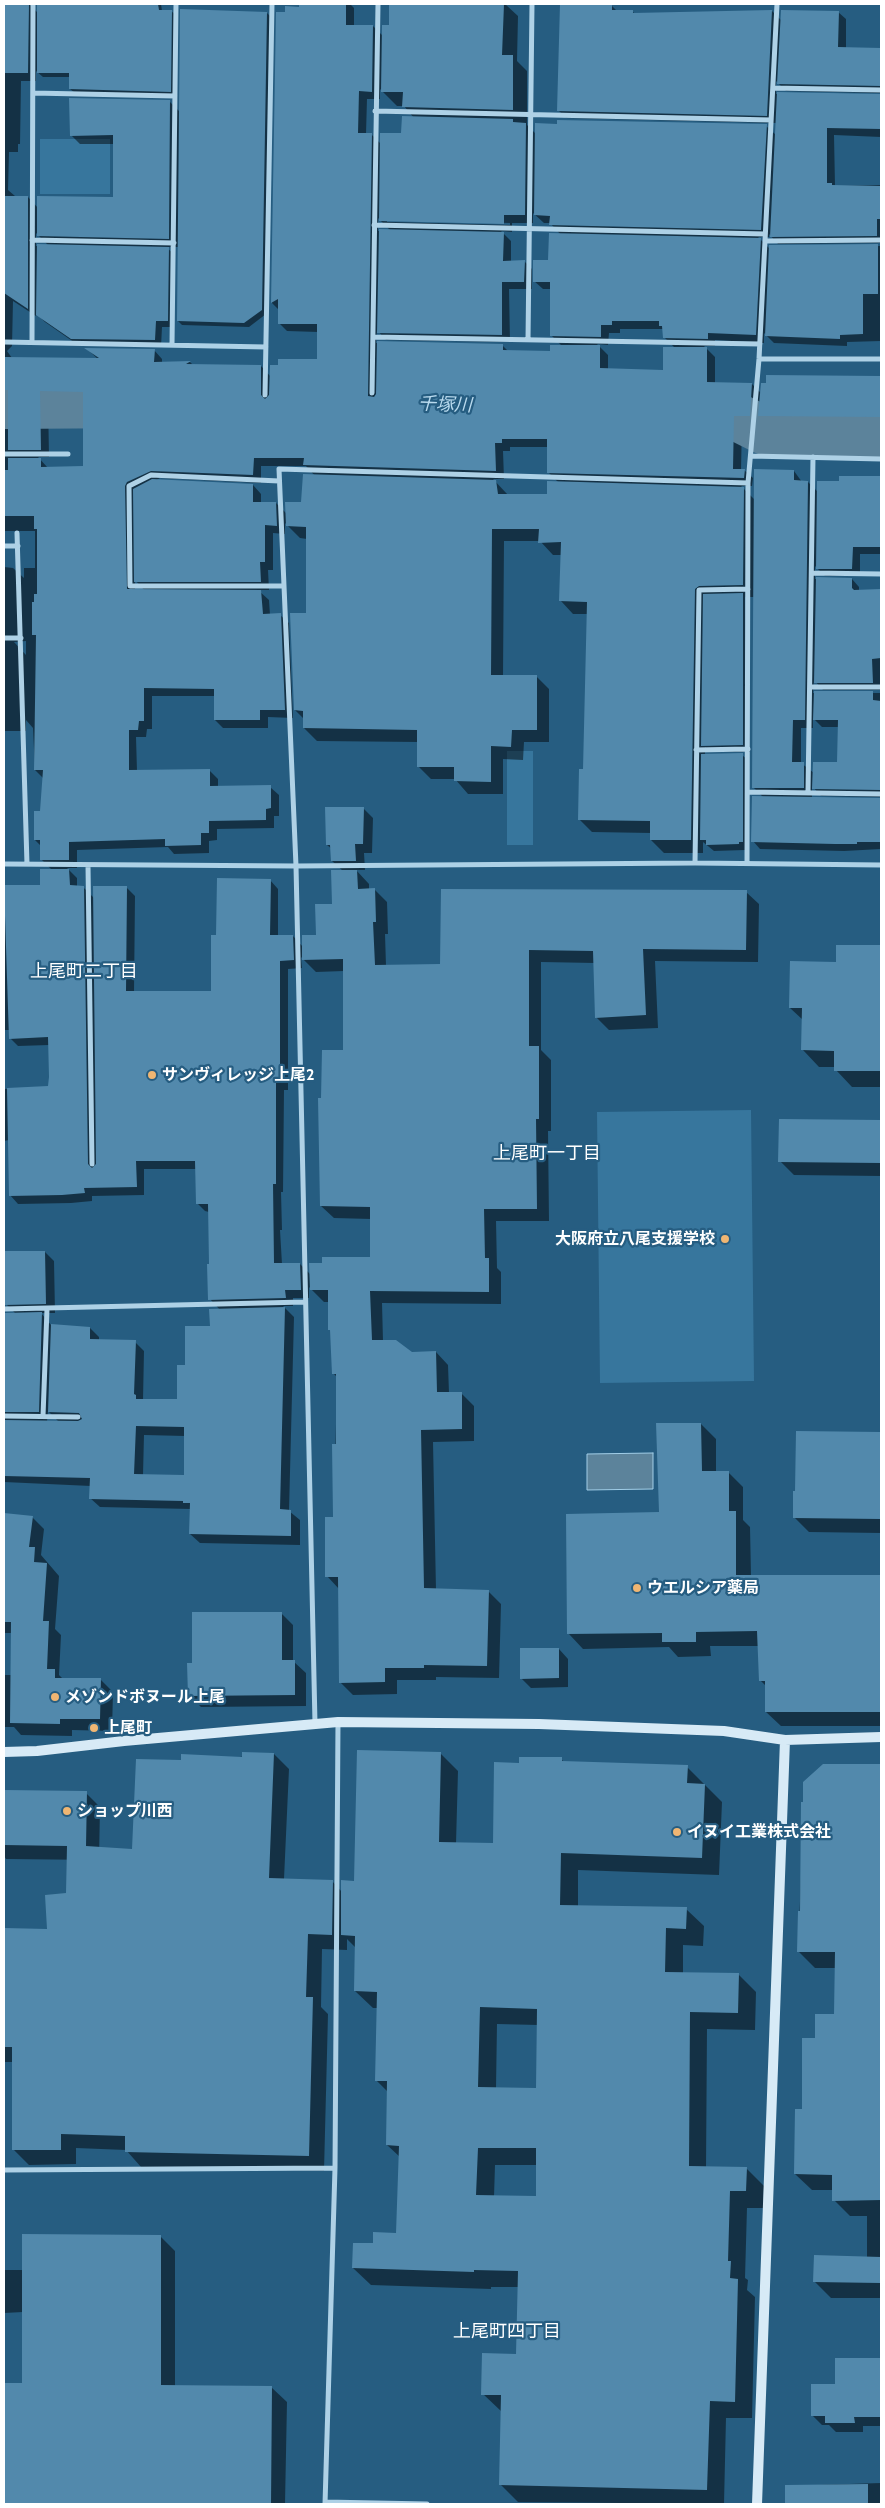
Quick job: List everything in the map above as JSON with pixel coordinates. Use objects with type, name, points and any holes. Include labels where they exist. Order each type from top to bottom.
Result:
[{"type":"street","points":[[32,342],[33,4]]},
{"type":"street","points":[[172,345],[176,4]]},
{"type":"street","points":[[265,395],[272,4]]},
{"type":"street","points":[[372,393],[378,4]]},
{"type":"street","points":[[528,340],[532,4]]},
{"type":"street","points":[[747,863],[748,483],[760,344],[777,4]]},
{"type":"street","points":[[773,88],[881,90]]},
{"type":"street","points":[[33,93],[175,96]]},
{"type":"street","points":[[375,110],[771,120]]},
{"type":"street","points":[[374,225],[765,234]]},
{"type":"street","points":[[32,240],[174,243]]},
{"type":"street","points":[[765,241],[881,240]]},
{"type":"street","points":[[373,337],[760,344]]},
{"type":"street","points":[[4,342],[266,347]]},
{"type":"street","points":[[759,359],[881,359]]},
{"type":"street","points":[[4,454],[68,454]]},
{"type":"street","points":[[750,456],[881,459]]},
{"type":"street","points":[[808,792],[813,457]]},
{"type":"street","points":[[315,1723],[296,866],[279,469],[748,483]]},
{"type":"street","points":[[280,481],[150,475],[129,486],[130,586],[284,586]]},
{"type":"street","points":[[17,533],[27,864]]},
{"type":"street","points":[[4,546],[18,546]]},
{"type":"street","points":[[812,574],[881,574]]},
{"type":"street","points":[[694,863],[699,590],[748,589]]},
{"type":"street","points":[[4,638],[21,638]]},
{"type":"street","points":[[810,687],[881,687]]},
{"type":"street","points":[[696,750],[748,750]]},
{"type":"street","points":[[748,792],[881,794]]},
{"type":"street","points":[[4,864],[296,866],[747,863],[881,865]]},
{"type":"street","points":[[88,865],[92,1164]]},
{"type":"street","points":[[4,1309],[305,1302]]},
{"type":"street","points":[[43,1416],[47,1309]]},
{"type":"street","points":[[4,1416],[78,1417]]},
{"type":"street","points":[[338,1722],[335,2168],[325,2503],[428,2504]]},
{"type":"street","points":[[4,1752],[37,1751],[338,1722],[559,1724],[724,1732],[785,1740],[881,1737]]},
{"type":"street","points":[[757,2504],[785,1740]]},
{"type":"street","points":[[4,2170],[335,2168]]},
{"type":"shaded area","points":[[40,139],[110,139],[110,194],[40,194]]},
{"type":"shaded area","points":[[507,751],[533,751],[533,845],[507,845]]},
{"type":"shaded area","points":[[751,1110],[754,1381],[600,1383],[597,1112]]},
{"type":"shaded area","points":[[653,1453],[653,1489],[587,1490],[587,1454]]},
{"type":"building","points":[[4,4],[29,4],[28,73],[4,73]]},
{"type":"building","points":[[37,4],[158,4],[159,10],[172,10],[171,92],[69,89],[69,73],[37,73]]},
{"type":"building","points":[[299,4],[346,4],[346,25],[373,25],[372,92],[359,91],[358,133],[372,133],[368,396],[374,397],[376,394],[377,341],[503,344],[503,350],[550,351],[550,345],[600,345],[600,368],[663,370],[663,347],[707,347],[707,382],[752,383],[750,416],[734,416],[733,469],[745,469],[744,478],[547,473],[547,439],[502,439],[502,443],[495,443],[496,471],[303,465],[304,458],[254,458],[253,475],[151,471],[127,482],[125,486],[127,589],[261,590],[263,614],[281,613],[285,710],[260,710],[260,720],[214,720],[214,689],[144,688],[144,721],[139,721],[138,730],[129,730],[129,770],[210,769],[210,786],[271,785],[271,808],[266,809],[266,820],[209,821],[209,833],[201,833],[201,845],[165,846],[165,839],[69,842],[69,860],[40,860],[40,840],[34,840],[34,811],[40,811],[43,770],[34,770],[36,635],[32,635],[32,602],[34,602],[34,594],[37,594],[37,529],[34,529],[34,516],[4,516],[4,470],[8,470],[8,458],[41,458],[41,467],[83,466],[83,392],[40,391],[41,450],[8,450],[8,390],[4,390],[4,357],[99,358],[84,348],[155,349],[154,362],[191,361],[186,364],[261,365],[261,395],[265,399],[269,395],[270,365],[278,365],[278,359],[317,359],[317,324],[278,324],[278,299],[271,303],[276,12],[285,12],[285,6],[299,7]]},
{"type":"building","points":[[389,4],[504,4],[502,55],[513,55],[513,110],[402,107],[403,92],[381,92],[382,25],[389,25]]},
{"type":"building","points":[[560,4],[612,4],[612,10],[633,10],[633,13],[772,10],[767,116],[557,111]]},
{"type":"building","points":[[180,9],[267,12],[262,310],[244,323],[177,321]]},
{"type":"building","points":[[781,10],[839,11],[838,47],[881,48],[881,86],[777,84]]},
{"type":"building","points":[[777,92],[881,94],[881,129],[827,128],[827,183],[832,183],[832,185],[881,186],[881,219],[877,219],[877,236],[770,237]]},
{"type":"building","points":[[69,98],[170,100],[169,239],[37,236],[37,196],[113,197],[113,135],[70,136]]},
{"type":"building","points":[[402,116],[513,119],[513,122],[526,123],[525,215],[504,215],[504,224],[379,221],[380,133],[401,133]]},
{"type":"building","points":[[557,120],[767,124],[761,230],[549,225],[550,216],[534,215],[535,123],[557,124]]},
{"type":"building","points":[[4,196],[28,196],[28,309],[4,293]]},
{"type":"building","points":[[379,229],[504,232],[503,261],[525,260],[524,282],[502,282],[502,335],[377,333]]},
{"type":"building","points":[[549,233],[761,238],[756,335],[708,333],[708,339],[663,338],[662,326],[659,326],[659,321],[612,321],[612,325],[601,325],[601,337],[550,336],[550,282],[533,282],[533,260],[548,260]]},
{"type":"building","points":[[37,244],[169,247],[168,321],[156,321],[155,340],[71,339],[36,315]]},
{"type":"building","points":[[878,244],[878,294],[863,294],[863,334],[840,335],[840,339],[765,336],[769,245]]},
{"type":"building","points":[[766,375],[881,376],[881,417],[758,416],[761,383],[766,383]]},
{"type":"building","points":[[754,469],[794,470],[794,480],[808,481],[805,720],[793,720],[792,762],[804,762],[804,788],[752,788]]},
{"type":"building","points":[[303,474],[496,480],[498,494],[547,494],[547,481],[744,487],[743,585],[699,586],[695,589],[691,840],[650,840],[650,821],[578,820],[579,769],[583,769],[587,602],[559,601],[561,542],[538,543],[539,529],[492,529],[491,675],[537,675],[537,730],[512,730],[511,747],[491,746],[491,782],[454,781],[454,767],[417,767],[417,730],[303,728],[303,711],[294,710],[290,613],[306,613],[306,527],[286,526],[285,502],[301,502]]},
{"type":"building","points":[[839,476],[881,476],[881,547],[853,547],[852,569],[816,569],[817,481],[839,481]]},
{"type":"building","points":[[152,479],[253,484],[253,502],[276,502],[277,526],[265,525],[265,562],[260,562],[261,582],[134,582],[133,489]]},
{"type":"building","points":[[816,577],[852,578],[852,588],[854,590],[881,589],[881,658],[872,659],[873,683],[814,683]]},
{"type":"building","points":[[743,593],[743,745],[701,746],[703,594]]},
{"type":"building","points":[[814,691],[873,691],[873,700],[881,701],[881,790],[812,789],[813,762],[837,762],[838,720],[813,720]]},
{"type":"building","points":[[743,753],[743,842],[739,842],[739,844],[706,845],[706,840],[700,840],[701,754]]},
{"type":"building","points":[[752,796],[881,798],[881,842],[835,844],[751,842]]},
{"type":"building","points":[[325,807],[364,807],[363,844],[355,844],[356,861],[331,861],[330,845],[326,845]]},
{"type":"building","points":[[40,869],[69,869],[70,885],[84,886],[88,1164],[92,1168],[96,1164],[93,886],[127,886],[126,991],[211,991],[211,935],[216,935],[217,878],[271,879],[270,935],[293,935],[294,960],[280,961],[280,1082],[276,1082],[276,1184],[273,1184],[274,1263],[300,1263],[301,1290],[285,1290],[286,1298],[208,1300],[208,1204],[196,1204],[195,1161],[136,1161],[137,1187],[84,1188],[85,1193],[62,1195],[9,1196],[7,1088],[48,1086],[49,1077],[48,1037],[9,1039],[4,885],[40,885]]},
{"type":"building","points":[[331,870],[357,870],[358,889],[375,888],[376,922],[373,922],[375,965],[440,964],[441,889],[747,890],[746,950],[643,949],[646,1015],[595,1018],[593,951],[529,950],[529,1046],[539,1046],[539,1119],[536,1119],[537,1209],[484,1209],[485,1258],[489,1258],[489,1292],[370,1291],[372,1340],[396,1340],[412,1352],[436,1351],[437,1392],[462,1392],[462,1429],[421,1430],[424,1588],[489,1590],[487,1666],[424,1665],[424,1668],[385,1668],[385,1682],[339,1683],[338,1577],[325,1577],[325,1517],[333,1517],[332,1444],[336,1444],[336,1374],[332,1374],[330,1330],[328,1330],[328,1290],[310,1290],[309,1263],[322,1263],[322,1257],[370,1257],[370,1207],[320,1206],[318,1098],[321,1098],[322,1050],[343,1050],[343,959],[302,960],[302,935],[316,935],[315,904],[332,904]]},
{"type":"building","points":[[836,945],[881,945],[881,1071],[834,1071],[834,1051],[801,1050],[802,1008],[789,1008],[790,961],[836,962]]},
{"type":"building","points":[[779,1119],[881,1120],[881,1163],[778,1162]]},
{"type":"building","points":[[4,1251],[45,1251],[46,1304],[5,1305]]},
{"type":"building","points":[[285,1307],[280,1509],[291,1510],[291,1536],[189,1534],[190,1503],[183,1503],[183,1501],[89,1499],[90,1478],[4,1476],[4,1420],[78,1421],[82,1419],[79,1413],[48,1412],[51,1324],[90,1327],[90,1339],[136,1340],[134,1394],[136,1399],[177,1399],[177,1365],[185,1365],[185,1326],[210,1326],[209,1309]],"holes":[[[136,1426],[184,1427],[184,1475],[134,1474]]]},
{"type":"building","points":[[42,1312],[39,1412],[4,1412],[5,1313]]},
{"type":"building","points":[[656,1423],[701,1423],[702,1471],[729,1471],[729,1511],[736,1511],[736,1575],[881,1575],[881,1712],[765,1712],[765,1681],[759,1681],[757,1631],[696,1632],[696,1642],[662,1642],[662,1633],[567,1634],[566,1514],[659,1512]]},
{"type":"building","points":[[796,1431],[881,1432],[881,1519],[793,1518]]},
{"type":"building","points":[[4,1513],[33,1516],[29,1547],[35,1547],[34,1562],[47,1563],[43,1621],[49,1621],[47,1669],[55,1669],[55,1678],[101,1678],[100,1719],[60,1719],[60,1724],[10,1723],[11,1622],[4,1622]]},
{"type":"building","points":[[192,1612],[282,1612],[282,1660],[295,1660],[295,1695],[188,1696],[187,1663],[192,1663]]},
{"type":"building","points":[[520,1648],[559,1648],[559,1678],[520,1679]]},
{"type":"building","points":[[357,1750],[441,1752],[439,1842],[493,1843],[494,1762],[519,1763],[519,1757],[562,1757],[562,1761],[688,1765],[687,1783],[705,1784],[702,1858],[561,1853],[560,1905],[687,1907],[686,1929],[666,1928],[665,1972],[739,1973],[738,2013],[690,2012],[689,2166],[747,2167],[746,2191],[730,2191],[728,2261],[731,2261],[730,2278],[738,2279],[735,2402],[710,2401],[707,2490],[499,2485],[501,2395],[481,2395],[482,2353],[516,2354],[518,2271],[474,2270],[474,2272],[352,2268],[353,2243],[373,2243],[373,2232],[396,2233],[399,2146],[386,2145],[387,2081],[375,2081],[377,1992],[354,1991],[355,1936],[341,1935],[341,1880],[354,1881]],"holes":[[[480,2007],[537,2009],[536,2088],[478,2087]],[[478,2148],[536,2148],[536,2196],[476,2195]]]},
{"type":"building","points":[[242,1752],[274,1753],[269,1878],[333,1880],[332,1935],[308,1934],[306,1997],[313,1997],[309,2156],[125,2152],[125,2136],[61,2134],[61,2150],[12,2150],[12,2047],[4,2047],[4,1928],[47,1929],[45,1895],[66,1893],[67,1846],[4,1845],[4,1790],[87,1791],[86,1846],[132,1849],[136,1759],[181,1760],[181,1754],[242,1757]]},
{"type":"building","points":[[823,1764],[881,1764],[881,2200],[832,2201],[832,2175],[794,2174],[795,2109],[802,2109],[802,2038],[815,2038],[815,2014],[834,2014],[835,1952],[797,1952],[798,1911],[800,1911],[801,1802],[803,1802],[803,1782]]},
{"type":"building","points":[[22,2234],[161,2235],[161,2385],[272,2386],[271,2504],[4,2504],[4,2383],[22,2383]]},
{"type":"building","points":[[814,2255],[881,2257],[881,2283],[813,2282]]},
{"type":"building","points":[[835,2358],[881,2358],[881,2417],[854,2417],[855,2423],[825,2423],[825,2416],[811,2416],[811,2384],[835,2384]]},
{"type":"building","points":[[868,2484],[868,2504],[785,2504],[785,2485]]},
{"type":"waterway","name":"千塚川","points":[[4,405],[148,404]]},
{"type":"waterway","name":"千塚川","points":[[670,413],[733,415],[765,431],[881,437]]},
{"type":"place","name":"サンヴィレッジ上尾2","points":[[152,1075]]},
{"type":"place","name":"大阪府立八尾支援学校","points":[[725,1239]]},
{"type":"place","name":"ウエルシア薬局","points":[[637,1588]]},
{"type":"place","name":"メゾンドボヌール上尾","points":[[55,1697]]},
{"type":"place","name":"上尾町","points":[[94,1728]]},
{"type":"place","name":"ショップ川西","points":[[67,1811]]},
{"type":"place","name":"イヌイ工業株式会社","points":[[677,1832]]},
{"type":"district","name":"上尾町二丁目","points":[[84,972]]},
{"type":"district","name":"上尾町一丁目","points":[[547,1154]]},
{"type":"district","name":"上尾町四丁目","points":[[507,2332]]}]
